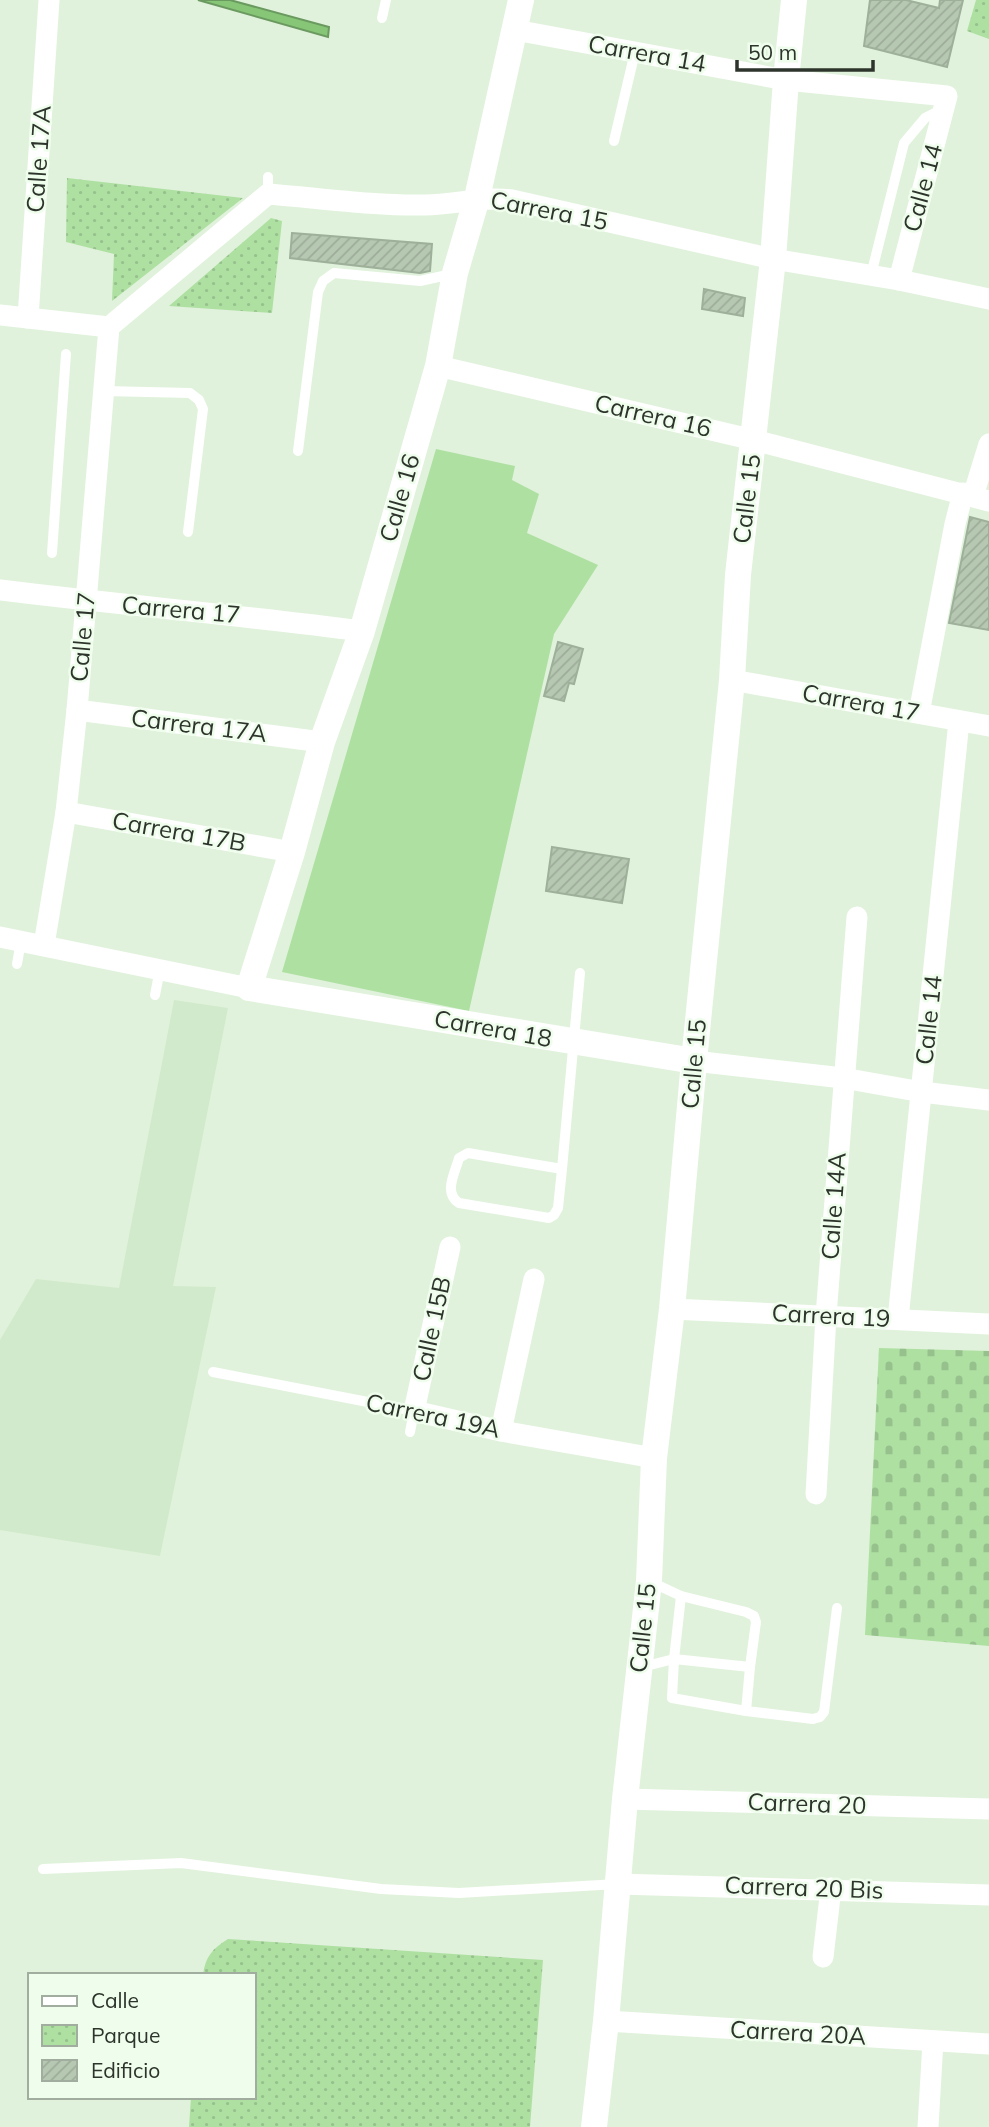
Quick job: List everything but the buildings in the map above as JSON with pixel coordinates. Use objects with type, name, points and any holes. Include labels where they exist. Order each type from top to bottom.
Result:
[{"type":"street","name":"Calle 16","points":[[249,988],[292,852],[322,742],[362,631],[439,366],[455,273],[477,198],[522,0]]},
{"type":"street","name":"Calle 15","points":[[594,2127],[649,1581],[654,1458],[672,1309],[732,680],[738,575],[773,259],[794,0]]},
{"type":"street","name":"Calle 17A","points":[[28,318],[44,9]]},
{"type":"street","name":"Carrera 14","points":[[515,30],[786,80],[946,102]]},
{"type":"street","name":"Calle 14","points":[[899,280],[946,102]]},
{"type":"street","name":"Carrera 15","points":[[109,327],[268,186],[424,205],[456,203],[477,198],[512,200],[773,259],[899,280],[989,299]]},
{"type":"street","points":[[0,315],[109,327]]},
{"type":"street","name":"Calle 17","points":[[44,946],[66,812],[77,710],[96,441],[104,391],[109,327]]},
{"type":"street","name":"Carrera 16","points":[[439,366],[754,440],[975,497]]},
{"type":"street","points":[[919,713],[955,524],[975,497],[989,444]]},
{"type":"street","name":"Carrera 17","points":[[0,590],[362,631]]},
{"type":"street","name":"Carrera 17","points":[[732,680],[989,726]]},
{"type":"street","name":"Carrera 17A","points":[[77,710],[322,742]]},
{"type":"street","name":"Calle 14","points":[[898,1319],[959,721]]},
{"type":"street","name":"Carrera 17B","points":[[66,812],[292,852]]},
{"type":"street","name":"Calle 14A","points":[[816,1494],[826,1316],[857,917]]},
{"type":"street","name":"Carrera 18","points":[[0,937],[431,1023],[989,1100]]},
{"type":"street","name":"Calle 15B","points":[[412,1422],[450,1247]]},
{"type":"street","points":[[501,1431],[534,1279]]},
{"type":"street","name":"Carrera 19","points":[[672,1309],[989,1324]]},
{"type":"street","name":"Carrera 19A","points":[[412,1422],[501,1431],[654,1458]]},
{"type":"street","name":"Carrera 20","points":[[625,1800],[989,1809]]},
{"type":"street","name":"Carrera 20 Bis","points":[[618,1884],[831,1888],[989,1895]]},
{"type":"street","points":[[823,1957],[831,1888]]},
{"type":"street","name":"Carrera 20A","points":[[606,2021],[989,2045]]},
{"type":"street","points":[[929,2127],[933,2040]]},
{"type":"lane","points":[[382,18],[386,0]]},
{"type":"lane","points":[[614,141],[635,52]]},
{"type":"lane","points":[[870,275],[904,143],[925,118],[946,102]]},
{"type":"lane","points":[[298,451],[318,292],[323,281],[334,273],[420,281],[455,273]]},
{"type":"lane","points":[[52,553],[66,354]]},
{"type":"lane","points":[[104,391],[190,393],[199,400],[203,410],[188,532]]},
{"type":"lane","points":[[18,964],[21,941]]},
{"type":"lane","points":[[155,995],[160,969]]},
{"type":"lane","points":[[562,1169],[468,1153],[459,1158],[450,1192],[453,1199],[459,1203],[549,1217],[554,1215],[558,1208],[575,1043],[580,973]]},
{"type":"lane","name":"Carrera 19A","points":[[213,1372],[412,1422]]},
{"type":"lane","points":[[649,1581],[681,1596],[754,1616],[756,1622],[746,1711]]},
{"type":"lane","points":[[681,1596],[672,1698],[746,1711],[813,1718],[820,1717],[824,1712],[836,1608]]},
{"type":"lane","points":[[639,1668],[674,1659],[751,1667]]},
{"type":"lane","points":[[43,1869],[181,1863],[381,1889],[459,1893],[618,1884]]},
{"type":"shaded area","points":[[198,0],[230,0],[329,27],[328,37]]},
{"type":"shaded area","points":[[174,1000],[228,1008],[173,1286],[216,1287],[160,1556],[0,1530],[0,1340],[36,1279],[119,1288]]},
{"type":"green space","points":[[976,0],[989,0],[989,39],[967,31]]},
{"type":"green space","points":[[67,178],[243,198],[112,301],[114,254],[66,242]]},
{"type":"green space","points":[[271,218],[282,221],[272,313],[169,306]]},
{"type":"green space","points":[[436,449],[515,466],[512,480],[539,494],[527,533],[598,565],[554,634],[469,1011],[282,972]]},
{"type":"green space","points":[[879,1348],[989,1351],[989,1646],[865,1635]]},
{"type":"green space","points":[[228,1939],[543,1960],[530,2127],[189,2127],[191,2099],[256,2099],[256,1973],[204,1973],[206,1963],[218,1946]]}]
